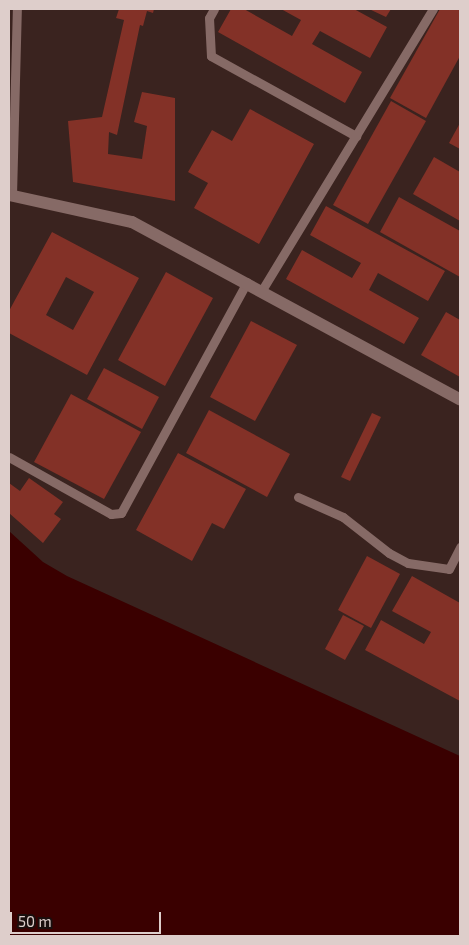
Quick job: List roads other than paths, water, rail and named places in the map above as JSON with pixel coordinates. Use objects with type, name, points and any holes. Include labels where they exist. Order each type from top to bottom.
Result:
[{"type":"street","points":[[10,195],[132,222],[262,290],[460,399]]},
{"type":"lane","points":[[10,195],[12,77],[17,9]]},
{"type":"lane","points":[[214,9],[209,18],[211,56],[356,136]]},
{"type":"lane","points":[[262,290],[433,9]]},
{"type":"lane","points":[[9,456],[111,514],[121,513],[247,282]]},
{"type":"lane","points":[[298,497],[342,517],[408,563],[449,569],[460,547]]}]
